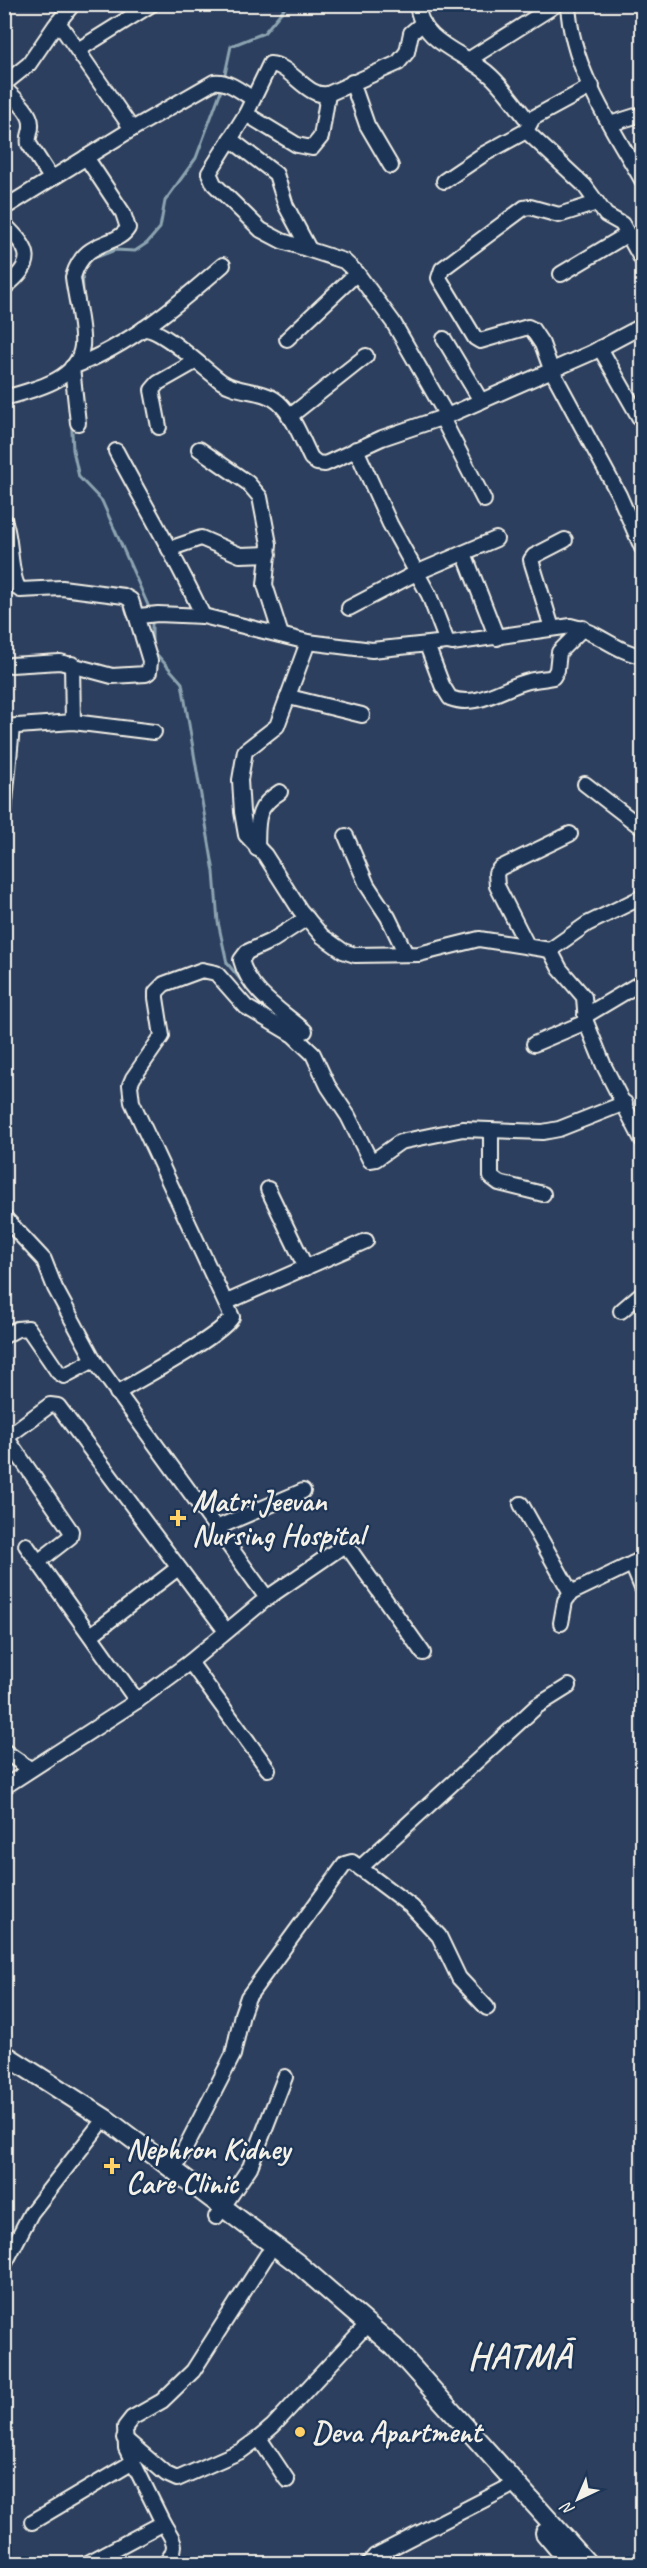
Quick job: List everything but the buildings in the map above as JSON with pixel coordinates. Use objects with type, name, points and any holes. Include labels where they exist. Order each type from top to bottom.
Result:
[{"type":"main road","points":[[4,2054],[106,2119],[174,2170],[267,2255],[389,2353],[571,2564]]},
{"type":"main road","points":[[4,2065],[297,2263],[394,2347],[588,2564]]},
{"type":"street","points":[[51,178],[27,139],[31,124],[28,116],[4,86],[29,64],[73,4]]},
{"type":"street","points":[[78,50],[152,4]]},
{"type":"street","points":[[417,4],[423,23],[439,43],[489,74],[532,135],[584,185],[606,215],[622,224],[642,260]]},
{"type":"street","points":[[468,60],[557,4]]},
{"type":"street","points":[[568,4],[571,37],[610,124],[642,180]]},
{"type":"street","points":[[58,22],[132,129]]},
{"type":"street","points":[[423,23],[411,33],[407,52],[398,63],[328,94],[318,93],[273,64],[267,67],[246,114],[209,173],[214,184],[271,237],[344,261],[357,273],[393,322],[444,417],[484,500]]},
{"type":"street","points":[[352,82],[367,125],[391,166]]},
{"type":"street","points":[[4,208],[192,93],[225,83],[253,99]]},
{"type":"street","points":[[444,181],[528,127],[537,115],[592,86]]},
{"type":"street","points":[[246,114],[297,145],[312,148],[321,137],[328,94]]},
{"type":"street","points":[[610,124],[642,114]]},
{"type":"street","points":[[230,138],[276,174],[286,206],[309,249]]},
{"type":"street","points":[[4,398],[45,386],[67,374],[78,359],[82,345],[73,277],[76,267],[97,245],[125,233],[128,228],[123,213],[86,157]]},
{"type":"street","points":[[597,203],[559,215],[530,207],[524,208],[439,273],[442,284],[475,338],[486,341],[528,327],[532,329],[543,344],[551,369],[619,495],[642,548]]},
{"type":"street","points":[[4,224],[24,245],[28,253],[22,272],[4,288]]},
{"type":"street","points":[[561,274],[628,234]]},
{"type":"street","points":[[72,367],[99,357],[143,329],[223,265]]},
{"type":"street","points":[[287,339],[357,273]]},
{"type":"street","points":[[143,329],[158,331],[231,388],[270,396],[278,402],[289,417],[311,458],[317,463],[334,461],[382,438],[444,417],[600,348],[642,326]]},
{"type":"street","points":[[444,339],[481,401]]},
{"type":"street","points":[[600,348],[636,396],[642,422]]},
{"type":"street","points":[[289,417],[366,356]]},
{"type":"street","points":[[159,427],[152,390],[158,383],[195,362]]},
{"type":"street","points":[[72,367],[78,423]]},
{"type":"street","points":[[199,449],[256,491],[261,503],[269,554],[265,585],[281,635]]},
{"type":"street","points":[[356,450],[390,524],[429,595],[447,642]]},
{"type":"street","points":[[116,451],[181,568],[203,616]]},
{"type":"street","points":[[4,520],[9,530],[15,581],[20,590],[62,588],[124,596],[131,600],[140,615],[150,661],[149,672],[146,674],[112,676],[60,662],[11,665]]},
{"type":"street","points":[[169,549],[201,538],[240,555],[269,554]]},
{"type":"street","points":[[350,608],[416,573],[496,539]]},
{"type":"street","points":[[552,628],[531,560],[534,556],[565,540]]},
{"type":"street","points":[[464,553],[497,638]]},
{"type":"street","points":[[140,615],[203,616],[308,642],[372,650],[497,638],[571,626],[583,628],[624,652],[642,656]]},
{"type":"street","points":[[427,645],[440,682],[454,699],[477,700],[527,681],[553,677],[557,670],[559,656],[583,628]]},
{"type":"street","points":[[308,642],[290,697],[277,726],[245,751],[240,780],[244,827],[257,849],[264,855],[322,936],[343,951],[355,955],[418,954],[479,939],[550,950],[587,924],[642,897]]},
{"type":"street","points":[[72,664],[73,722]]},
{"type":"street","points":[[290,697],[362,715]]},
{"type":"street","points":[[4,813],[8,727],[73,722],[154,732]]},
{"type":"street","points":[[585,784],[642,828]]},
{"type":"street","points":[[257,849],[262,806],[280,792]]},
{"type":"street","points":[[527,945],[498,886],[496,873],[500,868],[570,834]]},
{"type":"street","points":[[346,836],[367,885],[388,917],[406,954]]},
{"type":"street","points":[[305,1031],[260,993],[248,978],[241,960],[247,952],[273,940],[307,918]]},
{"type":"street","points":[[550,950],[560,969],[584,997],[586,1019],[603,1066],[625,1103],[642,1140]]},
{"type":"street","points":[[117,1393],[228,1323],[232,1317],[227,1302],[151,1146],[131,1093],[130,1085],[138,1068],[161,1040],[156,992],[164,984],[202,970],[216,973],[246,1007],[300,1041],[319,1063],[328,1086],[348,1116],[370,1160],[376,1159],[407,1140],[463,1129],[543,1132],[559,1129],[625,1103]]},
{"type":"street","points":[[534,1044],[586,1019],[642,982]]},
{"type":"street","points":[[491,1131],[491,1177],[500,1183],[543,1194]]},
{"type":"street","points":[[268,1188],[306,1268]]},
{"type":"street","points":[[4,1217],[44,1260],[55,1288],[94,1360],[267,1598]]},
{"type":"street","points":[[227,1302],[366,1241]]},
{"type":"street","points":[[621,1311],[642,1293]]},
{"type":"street","points":[[4,1336],[17,1329],[28,1328],[58,1372],[64,1376],[94,1360]]},
{"type":"street","points":[[38,1562],[70,1538],[71,1531],[5,1438],[50,1405],[58,1406],[226,1631]]},
{"type":"street","points":[[216,1528],[303,1491]]},
{"type":"street","points":[[521,1504],[571,1593]]},
{"type":"street","points":[[26,1545],[137,1701]]},
{"type":"street","points":[[4,1787],[137,1701],[190,1662],[267,1598],[340,1548],[345,1547],[352,1554],[423,1653]]},
{"type":"street","points":[[561,1623],[565,1601],[571,1593],[637,1561],[642,1588]]},
{"type":"street","points":[[91,1635],[178,1568]]},
{"type":"street","points":[[190,1662],[268,1769]]},
{"type":"street","points":[[360,1868],[537,1706],[569,1686]]},
{"type":"street","points":[[4,1751],[30,1769]]},
{"type":"street","points":[[174,2170],[233,2055],[242,2014],[257,1982],[345,1864],[352,1862],[412,1907],[439,1936],[459,1978],[487,2008]]},
{"type":"street","points":[[219,2212],[250,2167],[285,2077]]},
{"type":"street","points":[[4,2265],[31,2213],[98,2127]]},
{"type":"street","points":[[165,2564],[174,2553],[175,2547],[133,2462],[124,2438],[125,2427],[132,2418],[162,2402],[193,2371],[267,2255]]},
{"type":"street","points":[[124,2438],[166,2474],[177,2479],[241,2451],[273,2426],[362,2330]]},
{"type":"street","points":[[259,2438],[287,2480]]},
{"type":"street","points":[[32,2522],[133,2462]]},
{"type":"street","points":[[368,2564],[375,2556],[507,2488]]},
{"type":"street","points":[[86,2564],[163,2523]]},
{"type":"waterway","points":[[224,79],[231,46],[264,33],[288,4]]},
{"type":"waterway","points":[[303,4],[313,4]]},
{"type":"waterway","points":[[89,260],[115,250],[135,251],[147,243],[160,228],[165,201],[196,158],[223,85]]},
{"type":"waterway","points":[[82,272],[84,305]]},
{"type":"waterway","points":[[71,414],[73,450],[79,477],[102,501],[151,612]]},
{"type":"waterway","points":[[152,618],[152,649],[182,683],[214,872],[218,922],[227,963],[249,990]]},
{"type":"waterway","points":[[253,995],[264,1008]]},
{"type":"place","name":"Matri Jeevan Nursing Hospital","points":[[178,1518]]},
{"type":"place","name":"Nephron Kidney Care Clinic","points":[[112,2166]]},
{"type":"place","name":"Deva Apartment","points":[[300,2432]]},
{"type":"district","name":"HATMĀ","points":[[520,2356]]}]
